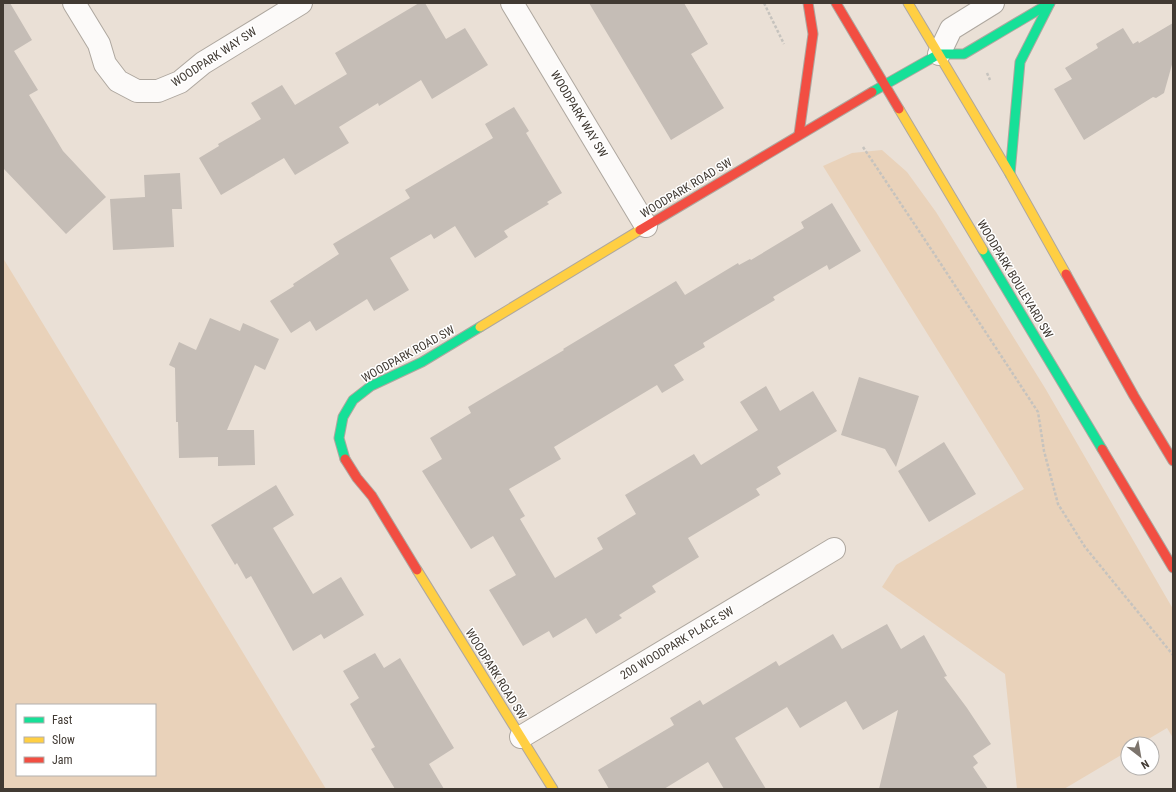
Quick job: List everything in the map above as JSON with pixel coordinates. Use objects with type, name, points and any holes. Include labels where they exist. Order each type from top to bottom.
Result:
[{"type":"street","name":"WOODPARK WAY SW","points":[[74,3],[99,44],[105,64],[118,81],[137,91],[158,91],[180,82],[203,63],[301,3]]},
{"type":"street","name":"WOODPARK WAY SW","points":[[512,3],[646,226]]},
{"type":"street","points":[[799,134],[813,34],[808,3]]},
{"type":"street","name":"WOODPARK BOULEVARD SW","points":[[836,3],[1173,568]]},
{"type":"street","points":[[908,3],[1010,174],[1134,396],[1173,461]]},
{"type":"street","points":[[939,54],[951,29],[994,3]]},
{"type":"street","points":[[939,54],[964,54],[1050,3]]},
{"type":"street","points":[[1010,174],[1020,62],[1050,3]]},
{"type":"street","name":"WOODPARK ROAD SW","points":[[553,789],[372,496],[357,478],[345,459],[339,438],[344,417],[353,400],[371,386],[422,362],[799,134],[939,54]]},
{"type":"street","name":"200 WOODPARK PLACE SW","points":[[521,737],[834,549]]},
{"type":"path","points":[[764,3],[787,49]]},
{"type":"path","points":[[863,147],[1038,412],[1044,451],[1058,504],[1085,547],[1173,655]]},
{"type":"shaded area","points":[[882,150],[907,172],[936,212],[1045,388],[1173,609],[1173,738],[1167,728],[1154,736],[1120,736],[1120,756],[1064,789],[1017,789],[1005,674],[882,587],[896,565],[1024,489],[823,166],[852,153]]},
{"type":"shaded area","points":[[3,258],[326,789],[3,789]]},
{"type":"building","points":[[3,3],[10,3],[32,40],[14,51],[38,90],[29,95],[63,151],[106,197],[66,234],[3,168]]},
{"type":"building","points":[[419,3],[425,3],[446,39],[465,28],[488,65],[432,99],[421,80],[379,106],[378,103],[339,127],[349,143],[295,175],[284,158],[221,195],[199,158],[219,146],[218,144],[261,119],[251,103],[282,85],[295,105],[347,74],[335,53]]},
{"type":"building","points":[[589,3],[684,3],[708,44],[691,54],[724,108],[671,140]]},
{"type":"building","points":[[1173,23],[1173,61],[1164,93],[1156,98],[1153,97],[1084,140],[1054,89],[1072,79],[1065,68],[1098,48],[1096,44],[1123,28],[1133,44],[1138,41],[1139,43]]},
{"type":"building","points":[[514,107],[529,131],[526,133],[562,193],[547,202],[549,204],[504,231],[508,237],[475,258],[455,226],[434,239],[431,234],[390,258],[409,290],[374,311],[367,299],[316,331],[310,321],[291,333],[270,301],[339,254],[333,244],[410,198],[405,190],[493,138],[485,124]]},
{"type":"building","points":[[180,173],[182,209],[172,209],[174,247],[113,250],[110,199],[145,197],[144,175]]},
{"type":"building","points":[[832,203],[861,251],[829,270],[827,265],[773,297],[775,300],[703,343],[705,347],[674,365],[684,380],[662,393],[657,385],[554,447],[561,459],[509,489],[525,516],[520,519],[555,578],[603,549],[597,538],[636,514],[625,495],[694,454],[701,465],[758,430],[740,402],[766,386],[780,411],[813,391],[837,431],[777,467],[781,474],[756,489],[760,495],[688,538],[699,557],[652,586],[656,592],[619,615],[622,618],[596,634],[586,618],[553,638],[549,631],[523,646],[489,590],[516,575],[493,536],[471,549],[422,471],[442,459],[430,438],[471,413],[468,407],[676,281],[685,295],[738,263],[739,265],[750,259],[751,260],[804,228],[801,222]]},
{"type":"building","points":[[210,318],[240,331],[243,323],[279,339],[265,370],[255,365],[227,430],[254,430],[255,465],[218,466],[218,457],[179,458],[178,422],[176,422],[175,368],[169,365],[179,342],[196,350]]},
{"type":"building","points":[[859,377],[919,396],[896,467],[885,449],[841,435]]},
{"type":"building","points":[[944,442],[976,494],[929,522],[898,471]]},
{"type":"building","points":[[276,485],[294,515],[273,528],[313,594],[341,577],[364,615],[324,639],[321,634],[293,651],[251,576],[246,579],[237,563],[235,565],[211,525]]},
{"type":"building","points":[[887,624],[901,649],[924,635],[947,676],[944,677],[991,744],[973,756],[978,763],[973,767],[988,789],[879,789],[898,710],[863,730],[846,701],[800,728],[787,707],[735,738],[766,789],[724,789],[708,762],[664,789],[609,789],[598,770],[674,725],[670,718],[700,700],[703,705],[776,661],[779,666],[833,634],[842,649]]},
{"type":"building","points":[[375,653],[384,668],[400,658],[454,748],[429,764],[444,789],[395,789],[371,749],[375,747],[350,704],[359,698],[343,671]]},
{"type":"traffic: fast","points":[[1010,174],[1020,62],[1050,3]]},
{"type":"traffic: fast","points":[[872,92],[939,54],[964,54],[1050,3]]},
{"type":"traffic: fast","points":[[983,250],[1102,449]]},
{"type":"traffic: fast","points":[[345,459],[339,438],[343,417],[353,400],[371,386],[422,362],[480,327]]},
{"type":"traffic: slow","points":[[908,3],[1010,174],[1066,274]]},
{"type":"traffic: slow","points":[[899,109],[983,250]]},
{"type":"traffic: slow","points":[[480,327],[640,230]]},
{"type":"traffic: slow","points":[[417,570],[553,789]]},
{"type":"traffic: jam","points":[[799,134],[813,34],[808,3]]},
{"type":"traffic: jam","points":[[836,3],[899,109]]},
{"type":"traffic: jam","points":[[640,230],[872,92]]},
{"type":"traffic: jam","points":[[1066,274],[1134,396],[1173,461]]},
{"type":"traffic: jam","points":[[1102,449],[1173,568]]},
{"type":"traffic: jam","points":[[345,459],[357,478],[372,496],[417,570]]}]
